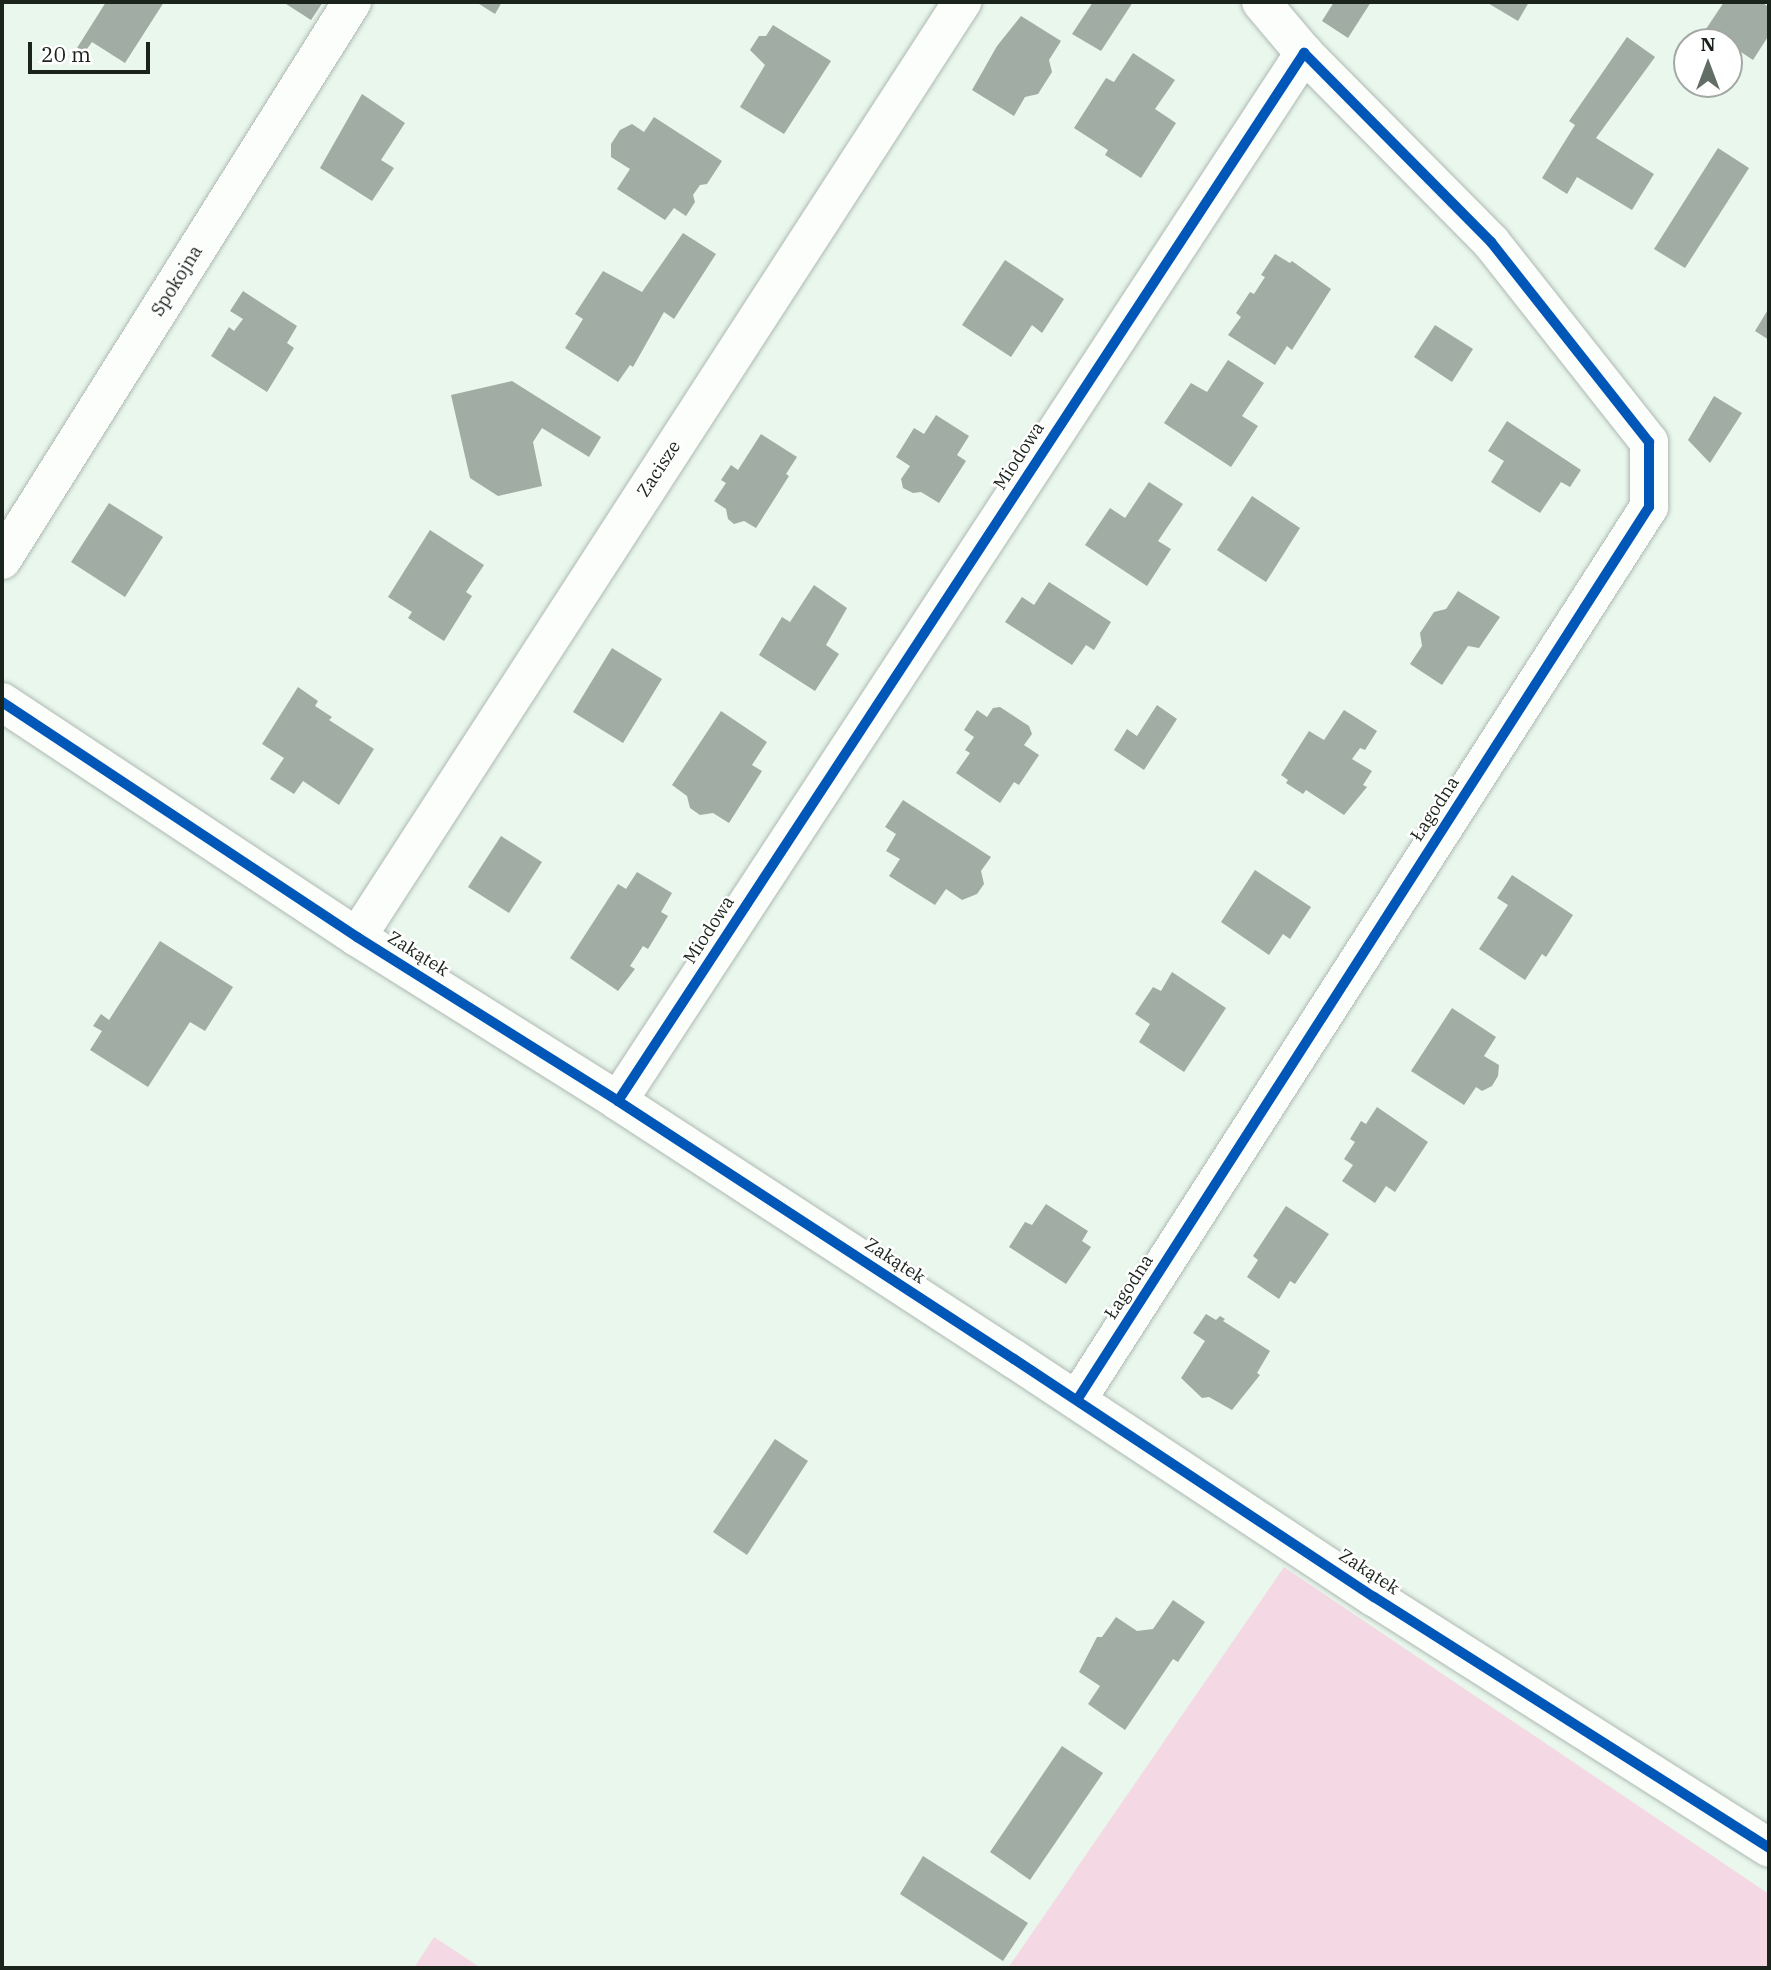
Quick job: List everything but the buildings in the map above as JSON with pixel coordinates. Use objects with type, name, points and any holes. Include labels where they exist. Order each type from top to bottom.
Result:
[{"type":"street","name":"Spokojna","points":[[2,561],[352,2]]},
{"type":"street","name":"Zacisze","points":[[357,937],[961,2]]},
{"type":"street","points":[[1261,2],[1304,52]]},
{"type":"street","name":"Łagodna","points":[[1077,1400],[1649,507],[1649,442],[1491,242],[1304,52]]},
{"type":"street","name":"Miodowa","points":[[618,1101],[1304,52]]},
{"type":"street","name":"Zakątek","points":[[2,702],[357,937],[618,1101],[1374,1597],[1769,1848]]},
{"type":"shaded area","points":[[1284,1567],[1769,1894],[1769,1968],[1008,1968]]},
{"type":"shaded area","points":[[434,1937],[481,1968],[414,1968]]},
{"type":"cycle path","points":[[618,1101],[1304,53],[1491,242],[1649,442],[1649,507],[1077,1400]]},
{"type":"cycle path","points":[[2,702],[357,937],[618,1101],[1374,1597],[1769,1848]]}]
